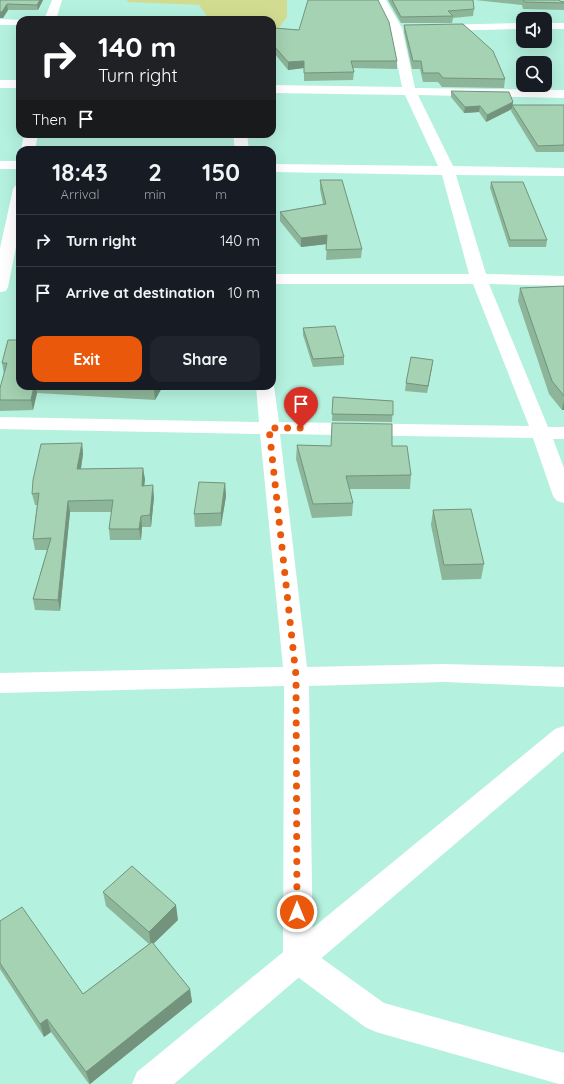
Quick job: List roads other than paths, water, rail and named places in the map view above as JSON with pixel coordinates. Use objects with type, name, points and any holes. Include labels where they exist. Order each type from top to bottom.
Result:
[{"type":"street","points":[[51,16],[57,0]]},
{"type":"street","points":[[381,0],[403,28],[409,90],[448,171],[479,279],[541,433],[564,496]]},
{"type":"street","points":[[0,22],[16,22]]},
{"type":"street","points":[[427,28],[516,26]]},
{"type":"street","points":[[552,26],[564,26]]},
{"type":"street","points":[[0,84],[16,84]]},
{"type":"street","points":[[276,89],[409,90],[564,94]]},
{"type":"street","points":[[0,165],[16,165]]},
{"type":"street","points":[[276,168],[564,172]]},
{"type":"street","points":[[16,208],[1,279],[16,276]]},
{"type":"street","points":[[276,279],[479,279],[564,281]]},
{"type":"street","points":[[265,390],[296,676],[298,959]]},
{"type":"street","points":[[0,423],[564,433]]},
{"type":"street","points":[[0,683],[444,673],[564,677]]},
{"type":"street","points":[[149,1084],[564,736]]},
{"type":"street","points":[[298,959],[376,1016],[564,1069]]}]
